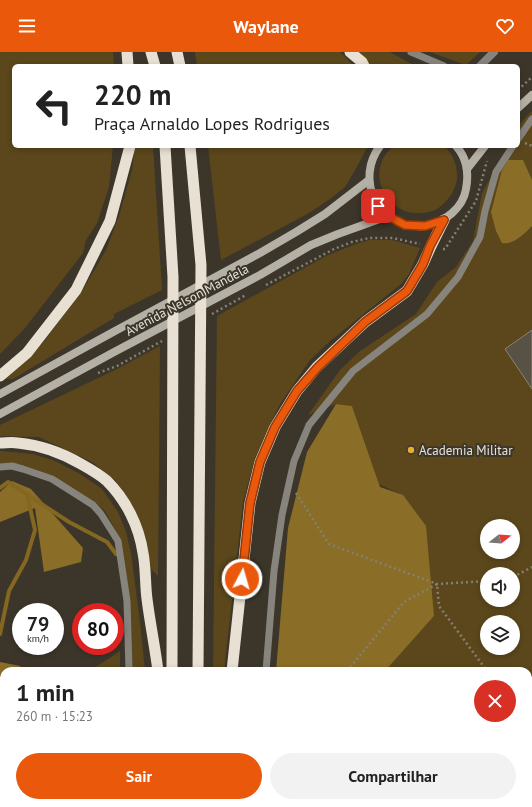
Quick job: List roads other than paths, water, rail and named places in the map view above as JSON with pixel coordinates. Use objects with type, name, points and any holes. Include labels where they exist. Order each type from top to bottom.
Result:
[{"type":"highway","points":[[127,52],[128,64]]},
{"type":"highway","points":[[152,52],[155,64]]},
{"type":"highway","points":[[177,52],[180,64]]},
{"type":"highway","points":[[350,52],[363,64]]},
{"type":"highway","points":[[0,376],[27,353],[76,290],[110,221],[129,148]]},
{"type":"highway","points":[[165,148],[173,277],[172,667]]},
{"type":"highway","points":[[190,148],[201,265],[198,667]]},
{"type":"highway","points":[[232,667],[250,503],[260,462],[275,427],[297,391],[318,367],[365,322],[407,291],[423,264],[430,246],[444,220]]},
{"type":"highway","points":[[0,443],[18,443],[38,446],[58,452],[73,459],[106,480],[118,494],[130,512],[137,527],[143,553],[147,598],[157,667]]},
{"type":"main road","points":[[520,106],[532,95]]},
{"type":"main road","points":[[379,148],[370,166],[369,180],[372,193],[378,206],[388,216],[405,225],[425,226],[444,220],[461,203],[466,192],[468,180],[467,169],[462,152],[458,148]]},
{"type":"main road","points":[[467,169],[483,148]]},
{"type":"main road","name":"Avenida Nelson Mandela","points":[[0,394],[115,330],[260,253],[325,214],[369,180]]},
{"type":"main road","name":"Avenida Nelson Mandela","points":[[0,414],[260,275],[311,244],[388,216]]},
{"type":"street","points":[[482,64],[494,52]]},
{"type":"lane","points":[[411,52],[439,64]]},
{"type":"lane","points":[[520,136],[532,119]]},
{"type":"lane","points":[[266,667],[274,571],[282,515],[294,461],[309,425],[353,371],[427,314],[458,277],[480,237],[485,211],[496,172],[512,148]]},
{"type":"lane","points":[[0,467],[12,466],[52,480],[93,505],[101,514],[118,541],[127,601],[129,667]]},
{"type":"waterway","points":[[0,488],[8,482],[69,522],[107,542],[116,554]]},
{"type":"waterway","points":[[0,634],[9,591],[26,560],[35,530],[27,494]]},
{"type":"place","name":"Academia Militar","points":[[411,450]]}]
